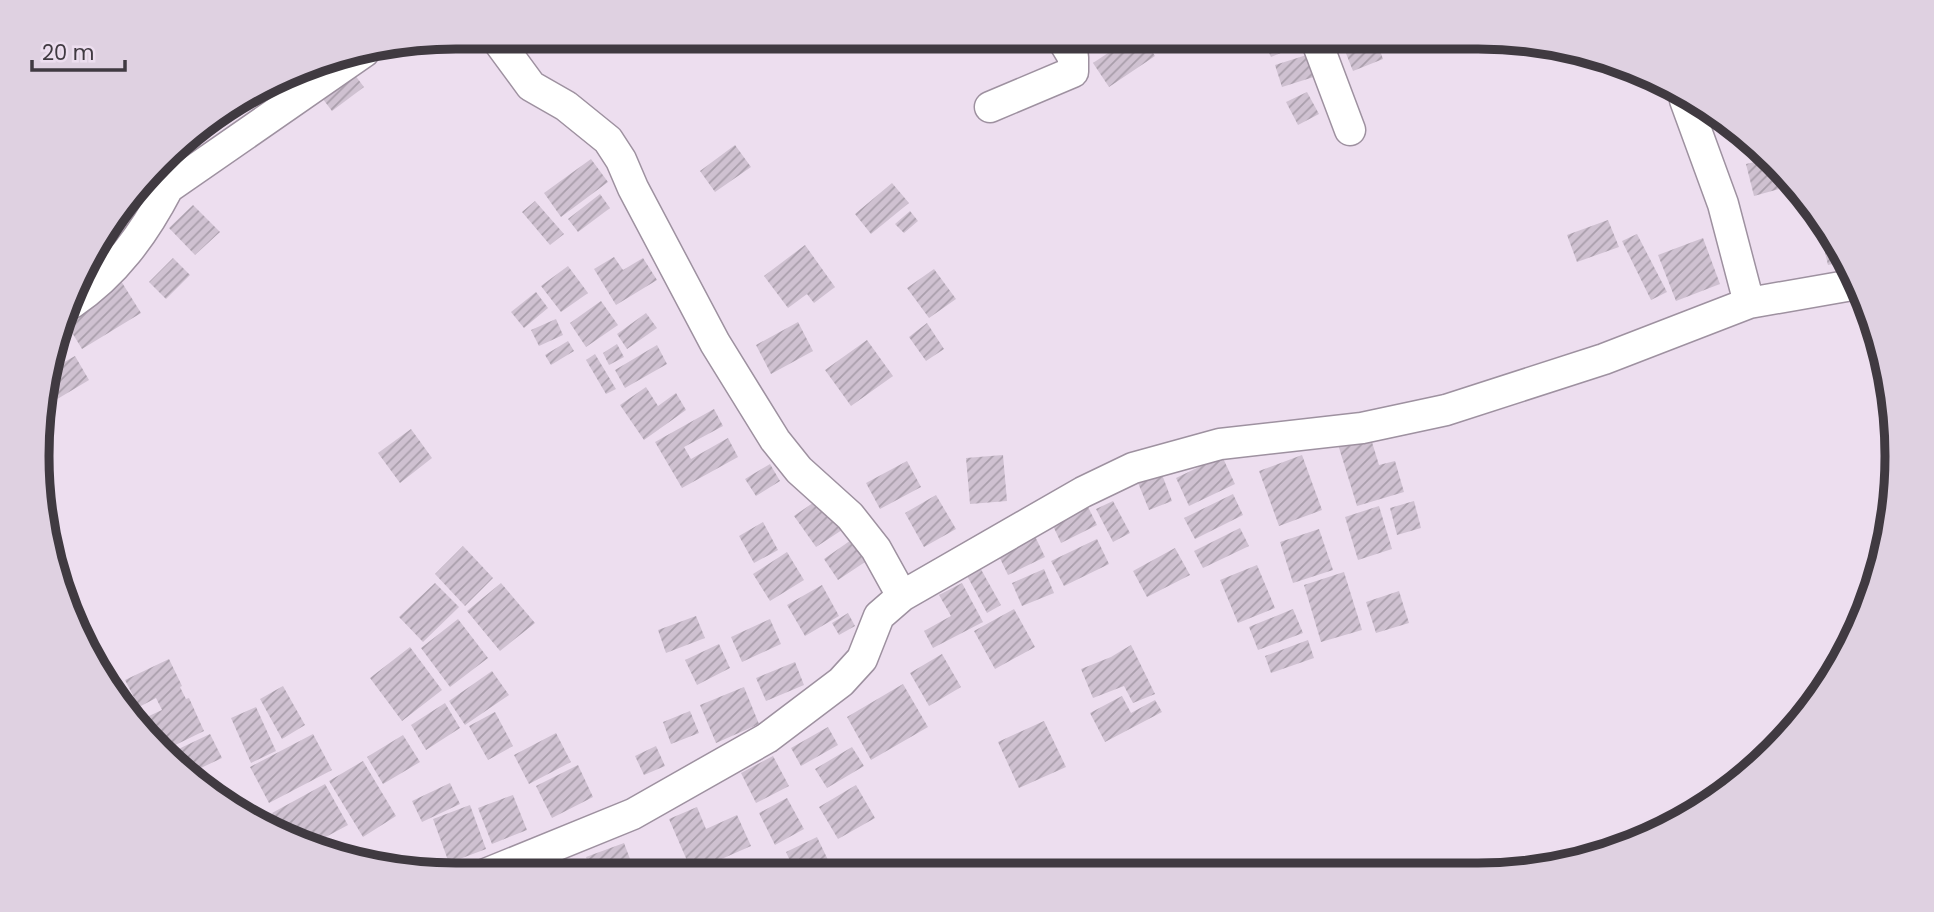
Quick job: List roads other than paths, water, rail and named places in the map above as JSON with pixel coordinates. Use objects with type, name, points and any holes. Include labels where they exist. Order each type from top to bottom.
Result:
[{"type":"street","points":[[504,49],[531,86],[566,106],[608,140],[621,160],[633,188],[715,343],[775,440],[799,470],[850,516],[876,549],[902,596]]},
{"type":"street","points":[[990,107],[1073,72],[1073,57],[1068,49]]},
{"type":"street","points":[[1320,49],[1350,130]]},
{"type":"street","points":[[82,296],[125,256],[153,217],[161,179],[342,66]]},
{"type":"street","points":[[1688,108],[1723,204],[1749,303]]},
{"type":"street","points":[[513,863],[633,814],[767,738],[841,682],[862,659],[879,616],[902,596],[1083,492],[1133,468],[1220,444],[1362,428],[1446,410],[1604,359],[1749,303],[1848,287]]}]
